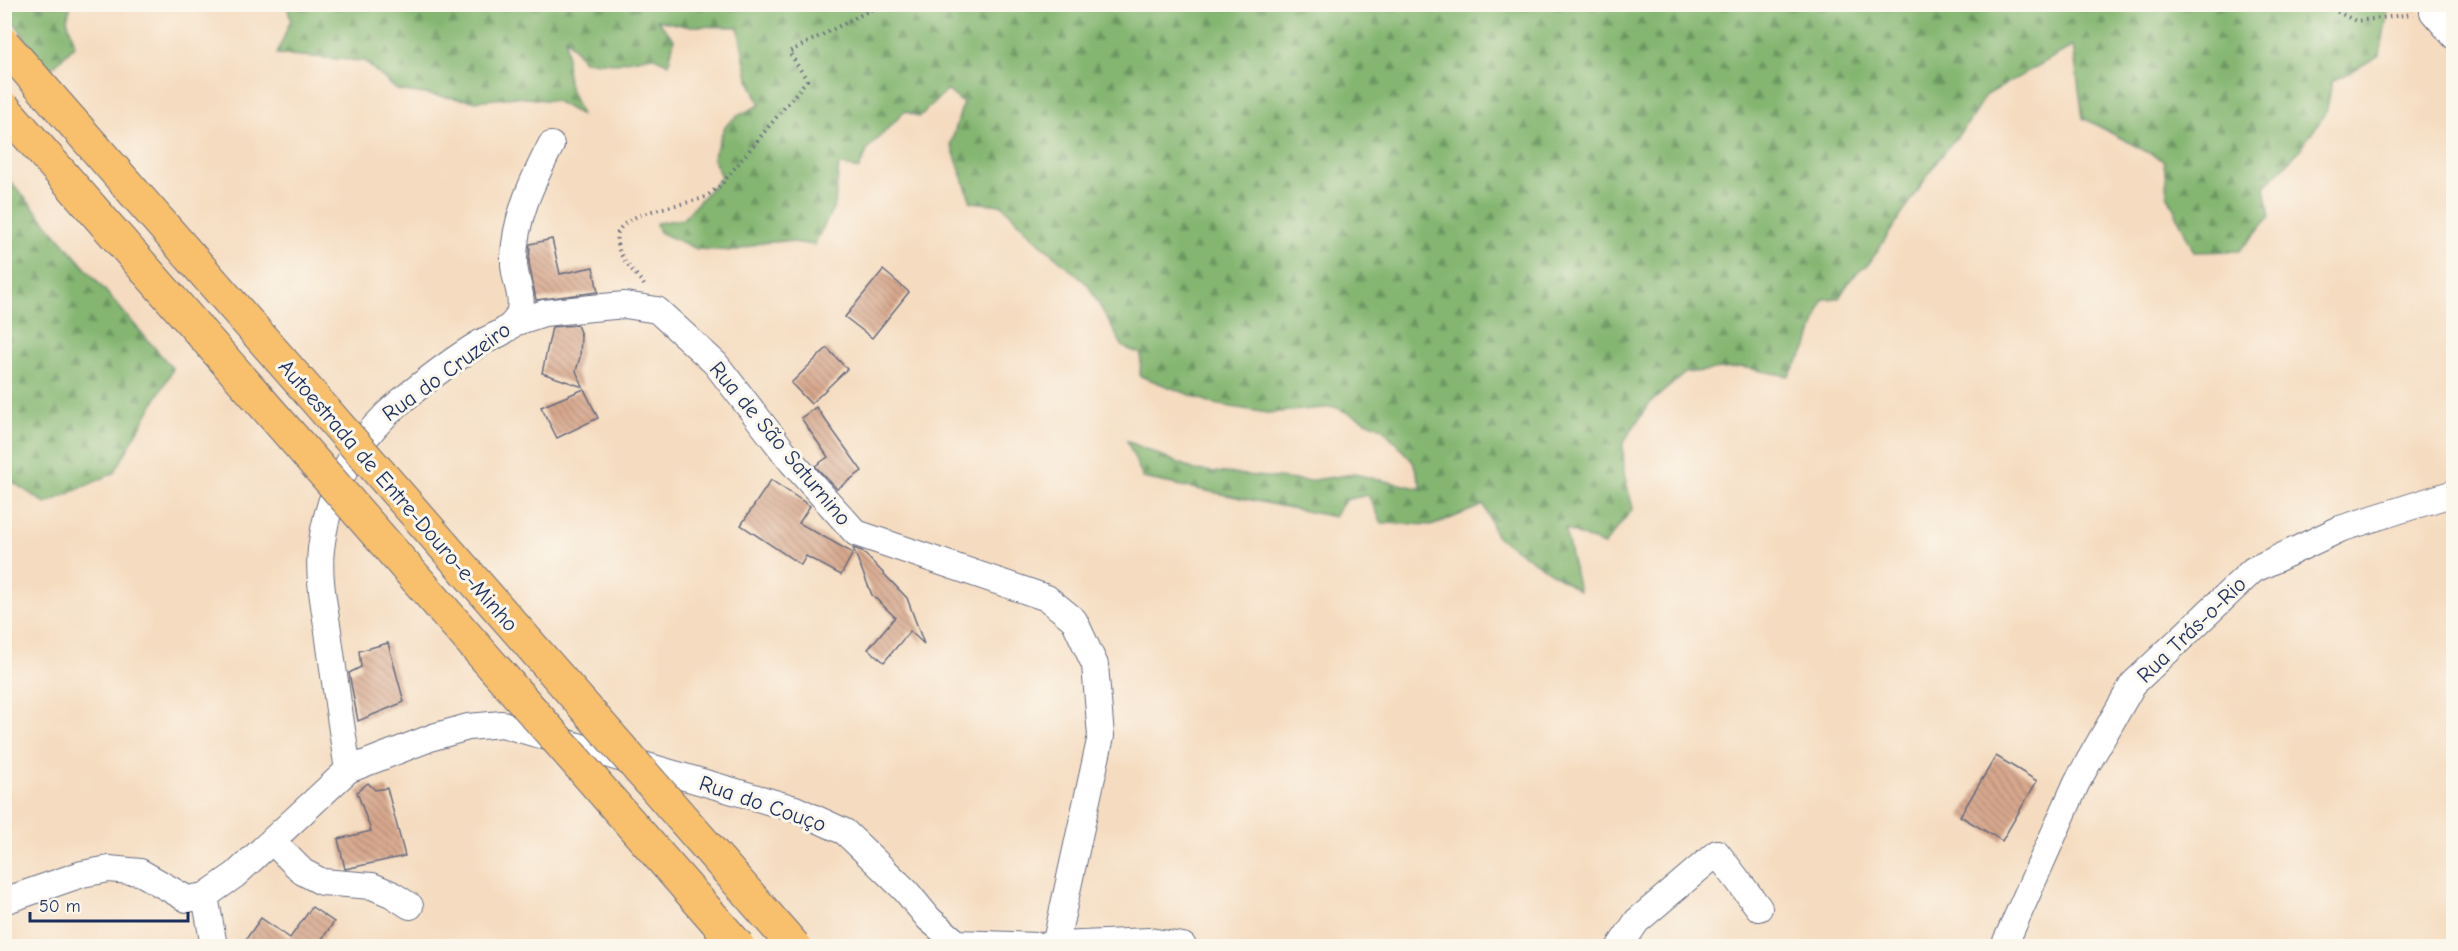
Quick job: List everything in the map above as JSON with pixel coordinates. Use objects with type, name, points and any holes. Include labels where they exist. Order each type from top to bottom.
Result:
[{"type":"highway","name":"Autoestrada de Entre-Douro-e-Minho","points":[[4,44],[794,946]]},
{"type":"highway","name":"Autoestrada de Entre-Douro-e-Minho","points":[[4,108],[738,946]]},
{"type":"street","points":[[2433,12],[2454,36]]},
{"type":"street","name":"Rua do Cruzeiro","points":[[348,770],[323,601],[321,551],[329,512],[351,456],[375,424],[477,345],[504,332],[514,322],[520,312],[520,293],[514,267],[516,230],[535,177],[551,145]]},
{"type":"street","points":[[514,322],[544,313],[603,307],[645,306],[657,310]]},
{"type":"street","name":"Rua de São Saturnino","points":[[657,310],[715,363],[791,461],[856,532],[1047,598],[1074,620],[1095,665],[1101,736],[1055,946]]},
{"type":"street","name":"Rua Trás-o-Rio","points":[[2004,946],[2077,782],[2133,684],[2253,570],[2340,530],[2454,493]]},
{"type":"street","name":"Rua do Couço","points":[[348,770],[433,737],[468,728],[502,724],[756,797],[795,809],[828,823],[852,838],[906,891],[929,919],[957,943],[1055,946],[1149,942],[1183,946]]},
{"type":"street","points":[[4,901],[82,874],[109,869],[140,872],[187,899],[205,896],[220,888],[348,770]]},
{"type":"street","points":[[272,842],[303,872],[322,882],[372,886],[410,906]]},
{"type":"street","points":[[1620,946],[1637,921],[1717,853],[1759,908]]},
{"type":"street","points":[[205,896],[214,946]]},
{"type":"path","points":[[657,310],[643,283],[617,247],[616,237],[621,227],[641,215],[704,197],[720,186],[807,80],[789,52],[882,4]]},
{"type":"path","points":[[2321,4],[2356,21],[2433,12]]},
{"type":"green space","points":[[286,4],[2389,5],[2380,55],[2332,82],[2326,113],[2298,152],[2265,186],[2270,217],[2239,251],[2194,252],[2167,194],[2164,161],[2083,118],[2073,46],[1985,96],[1969,122],[1938,160],[1870,262],[1851,279],[1839,298],[1823,299],[1808,346],[1788,376],[1741,367],[1685,373],[1648,405],[1623,443],[1624,474],[1633,508],[1604,545],[1565,529],[1579,591],[1496,536],[1484,505],[1434,525],[1382,523],[1368,495],[1345,500],[1334,517],[1143,478],[1127,441],[1195,470],[1307,481],[1354,474],[1422,489],[1413,462],[1382,428],[1335,407],[1267,413],[1214,404],[1140,376],[1141,354],[1123,347],[1088,285],[1034,238],[1002,205],[971,202],[951,144],[963,103],[947,90],[919,117],[905,111],[868,149],[859,169],[839,164],[835,204],[814,245],[785,241],[760,243],[735,251],[697,249],[659,232],[656,223],[683,219],[721,177],[713,158],[724,129],[739,115],[760,105],[748,78],[738,27],[686,26],[657,20],[674,39],[669,64],[652,56],[616,63],[584,61],[566,38],[568,83],[581,115],[556,101],[516,97],[474,101],[397,90],[364,61],[277,54],[291,19]]},
{"type":"green space","points":[[4,5],[71,5],[67,19],[75,45],[49,71],[5,10]]},
{"type":"green space","points":[[5,175],[173,369],[114,473],[46,504],[5,477]]},
{"type":"building","points":[[552,239],[560,274],[593,267],[598,292],[536,300],[529,263],[530,244]]},
{"type":"building","points":[[883,270],[909,292],[872,338],[845,317]]},
{"type":"building","points":[[577,325],[581,335],[580,357],[576,371],[583,387],[542,373],[552,327]]},
{"type":"building","points":[[827,348],[847,369],[811,404],[791,383]]},
{"type":"building","points":[[584,389],[598,418],[557,438],[541,407]]},
{"type":"building","points":[[816,407],[862,471],[837,489],[815,466],[828,457],[801,418]]},
{"type":"building","points":[[771,480],[810,506],[799,523],[853,553],[841,575],[806,556],[801,565],[741,525]]},
{"type":"building","points":[[853,548],[862,551],[907,598],[924,644],[910,631],[884,662],[868,649],[895,617],[872,595]]},
{"type":"building","points":[[388,643],[404,702],[358,721],[349,673],[361,667],[359,651]]},
{"type":"building","points":[[1996,756],[2037,781],[2002,841],[1960,816]]},
{"type":"building","points":[[368,783],[375,790],[387,788],[405,856],[345,869],[338,839],[371,831],[357,792]]},
{"type":"building","points":[[312,907],[334,922],[317,946],[241,946],[261,918],[290,938]]}]
